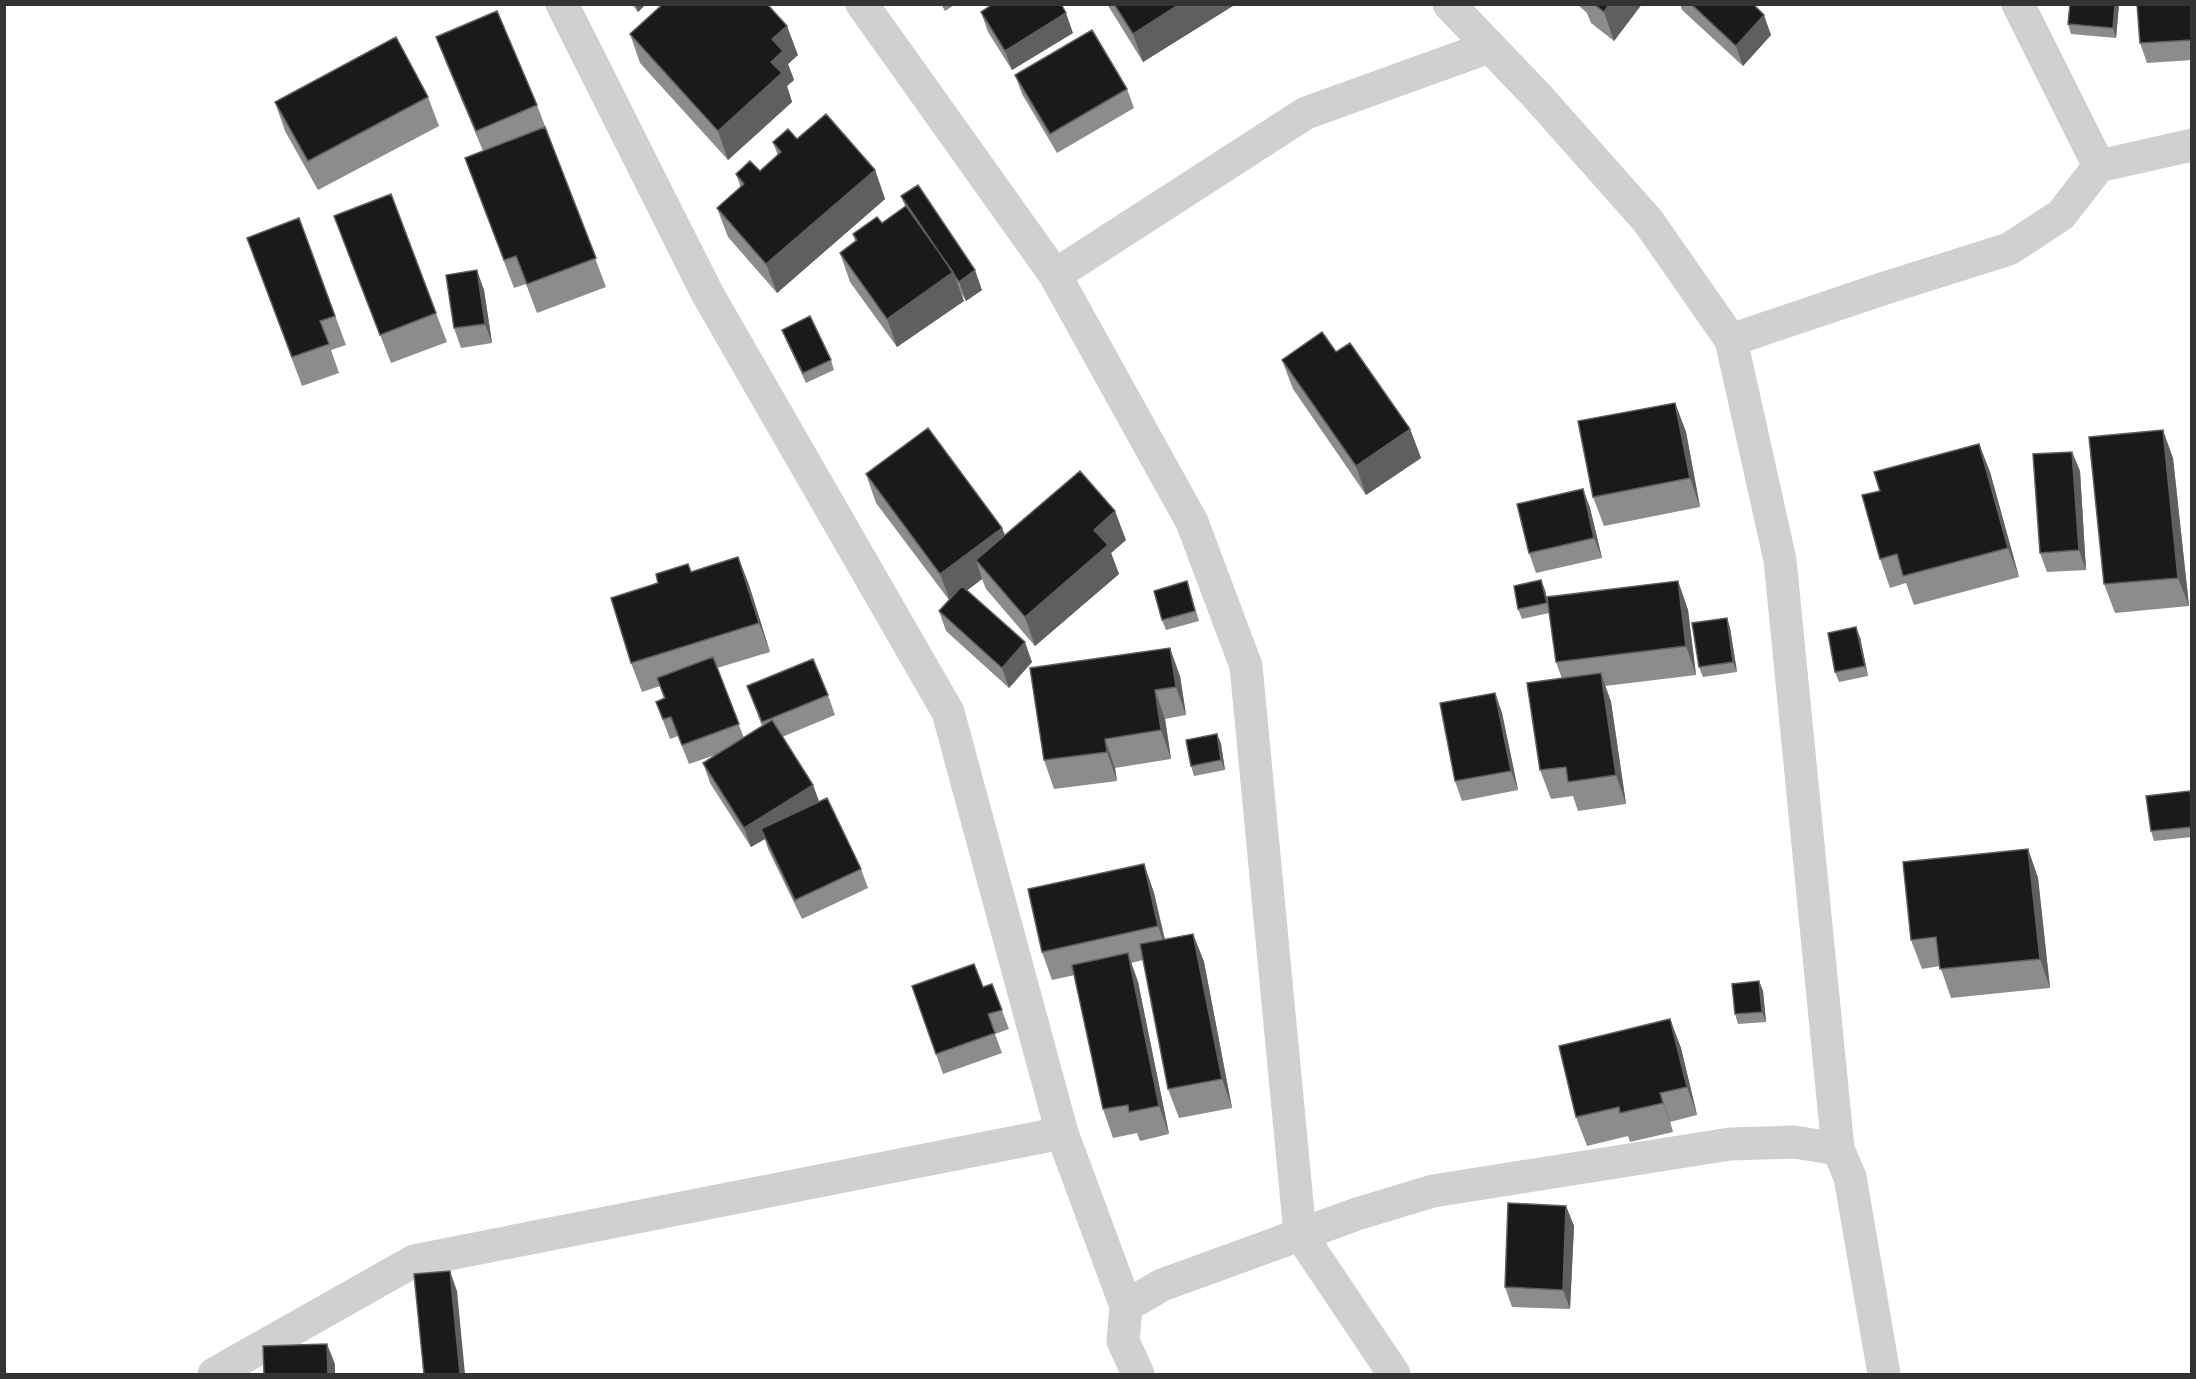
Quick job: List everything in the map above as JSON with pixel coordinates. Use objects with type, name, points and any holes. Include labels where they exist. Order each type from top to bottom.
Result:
[{"type":"street","points":[[562,4],[707,293],[948,712],[1062,1133],[1126,1306],[1123,1341],[1138,1374]]},
{"type":"street","points":[[862,4],[1055,275],[1192,522],[1246,666],[1300,1234],[1394,1374]]},
{"type":"street","points":[[1449,4],[1538,97],[1648,221],[1731,340],[1780,560],[1838,1149],[1850,1177],[1884,1374]]},
{"type":"street","points":[[2018,4],[2099,166]]},
{"type":"street","points":[[1055,275],[1306,113],[1489,46]]},
{"type":"street","points":[[1731,340],[2009,249],[2061,215],[2099,166],[2192,145]]},
{"type":"street","points":[[214,1374],[414,1261],[1062,1133]]},
{"type":"street","points":[[1126,1306],[1162,1285],[1357,1214],[1433,1191],[1730,1144],[1794,1142],[1838,1149]]},
{"type":"building","points":[[663,4],[767,4],[787,26],[772,39],[783,51],[771,62],[782,73],[718,131],[630,34]]},
{"type":"building","points":[[993,4],[1061,4],[1066,13],[1005,51],[981,12]]},
{"type":"building","points":[[1114,4],[1180,4],[1133,34]]},
{"type":"building","points":[[1594,4],[1609,4],[1604,12]]},
{"type":"building","points":[[1691,4],[1753,4],[1764,15],[1736,46]]},
{"type":"building","points":[[2070,4],[2115,4],[2113,28],[2068,24]]},
{"type":"building","points":[[2137,4],[2192,4],[2192,40],[2140,43]]},
{"type":"building","points":[[497,11],[537,105],[476,131],[436,37]]},
{"type":"building","points":[[1092,30],[1127,89],[1050,134],[1015,75]]},
{"type":"building","points":[[396,37],[428,97],[308,161],[275,102]]},
{"type":"building","points":[[826,114],[875,170],[766,264],[717,208],[744,184],[736,174],[750,161],[760,171],[781,152],[773,142],[788,129],[797,139]]},
{"type":"building","points":[[545,127],[596,258],[527,284],[516,256],[504,260],[465,158]]},
{"type":"building","points":[[918,185],[975,270],[959,282],[901,196]]},
{"type":"building","points":[[391,194],[436,313],[380,335],[334,216]]},
{"type":"building","points":[[906,206],[953,272],[887,319],[840,253],[857,240],[853,234],[877,217],[882,223]]},
{"type":"building","points":[[299,218],[335,316],[320,321],[329,344],[292,357],[247,238]]},
{"type":"building","points":[[477,270],[485,324],[454,328],[446,275]]},
{"type":"building","points":[[810,316],[831,360],[803,373],[782,330]]},
{"type":"building","points":[[1322,332],[1336,352],[1350,343],[1410,429],[1356,466],[1282,360]]},
{"type":"building","points":[[1675,403],[1690,478],[1593,497],[1578,421]]},
{"type":"building","points":[[928,428],[1002,528],[940,574],[866,474]]},
{"type":"building","points":[[2163,430],[2178,578],[2104,584],[2089,437]]},
{"type":"building","points":[[1979,444],[2008,548],[1903,576],[1897,554],[1880,559],[1862,495],[1880,491],[1874,472]]},
{"type":"building","points":[[2072,452],[2079,550],[2040,553],[2033,454]]},
{"type":"building","points":[[1080,471],[1115,511],[1094,530],[1108,545],[1025,617],[976,560]]},
{"type":"building","points":[[1583,489],[1594,538],[1529,553],[1517,504]]},
{"type":"building","points":[[738,557],[759,623],[631,663],[611,598],[658,583],[656,574],[688,564],[691,572]]},
{"type":"building","points":[[1541,580],[1547,603],[1518,609],[1514,586]]},
{"type":"building","points":[[1187,581],[1195,611],[1162,620],[1154,591]]},
{"type":"building","points":[[1678,581],[1686,646],[1556,662],[1547,597]]},
{"type":"building","points":[[962,586],[1025,642],[1002,668],[939,611]]},
{"type":"building","points":[[1727,618],[1733,662],[1699,667],[1692,623]]},
{"type":"building","points":[[1856,627],[1865,666],[1835,672],[1828,633]]},
{"type":"building","points":[[1170,648],[1176,687],[1155,690],[1161,730],[1105,739],[1107,752],[1044,760],[1030,668]]},
{"type":"building","points":[[713,657],[739,724],[682,745],[671,717],[663,719],[656,702],[665,698],[657,678]]},
{"type":"building","points":[[813,659],[828,695],[762,722],[747,686]]},
{"type":"building","points":[[1601,673],[1616,775],[1568,782],[1566,767],[1540,770],[1527,683]]},
{"type":"building","points":[[1495,693],[1511,771],[1455,781],[1440,703]]},
{"type":"building","points":[[772,720],[813,785],[744,828],[703,763]]},
{"type":"building","points":[[1217,734],[1221,760],[1191,766],[1186,740]]},
{"type":"building","points":[[2190,791],[2192,827],[2151,831],[2146,796]]},
{"type":"building","points":[[827,798],[861,869],[795,900],[761,829]]},
{"type":"building","points":[[2028,849],[2040,959],[1940,969],[1936,937],[1911,940],[1903,862]]},
{"type":"building","points":[[1144,864],[1158,926],[1042,952],[1028,889]]},
{"type":"building","points":[[1193,934],[1222,1079],[1168,1089],[1140,944]]},
{"type":"building","points":[[1128,953],[1159,1106],[1129,1112],[1128,1105],[1103,1109],[1072,965]]},
{"type":"building","points":[[974,964],[983,987],[992,984],[1002,1010],[988,1014],[995,1033],[936,1054],[912,986]]},
{"type":"building","points":[[1759,981],[1762,1012],[1735,1014],[1732,984]]},
{"type":"building","points":[[1670,1019],[1687,1087],[1660,1093],[1663,1103],[1620,1113],[1619,1107],[1576,1117],[1559,1046]]},
{"type":"building","points":[[1508,1203],[1566,1206],[1563,1290],[1505,1287]]},
{"type":"building","points":[[450,1271],[460,1374],[424,1374],[414,1274]]},
{"type":"building","points":[[327,1344],[328,1374],[264,1374],[263,1346]]}]
